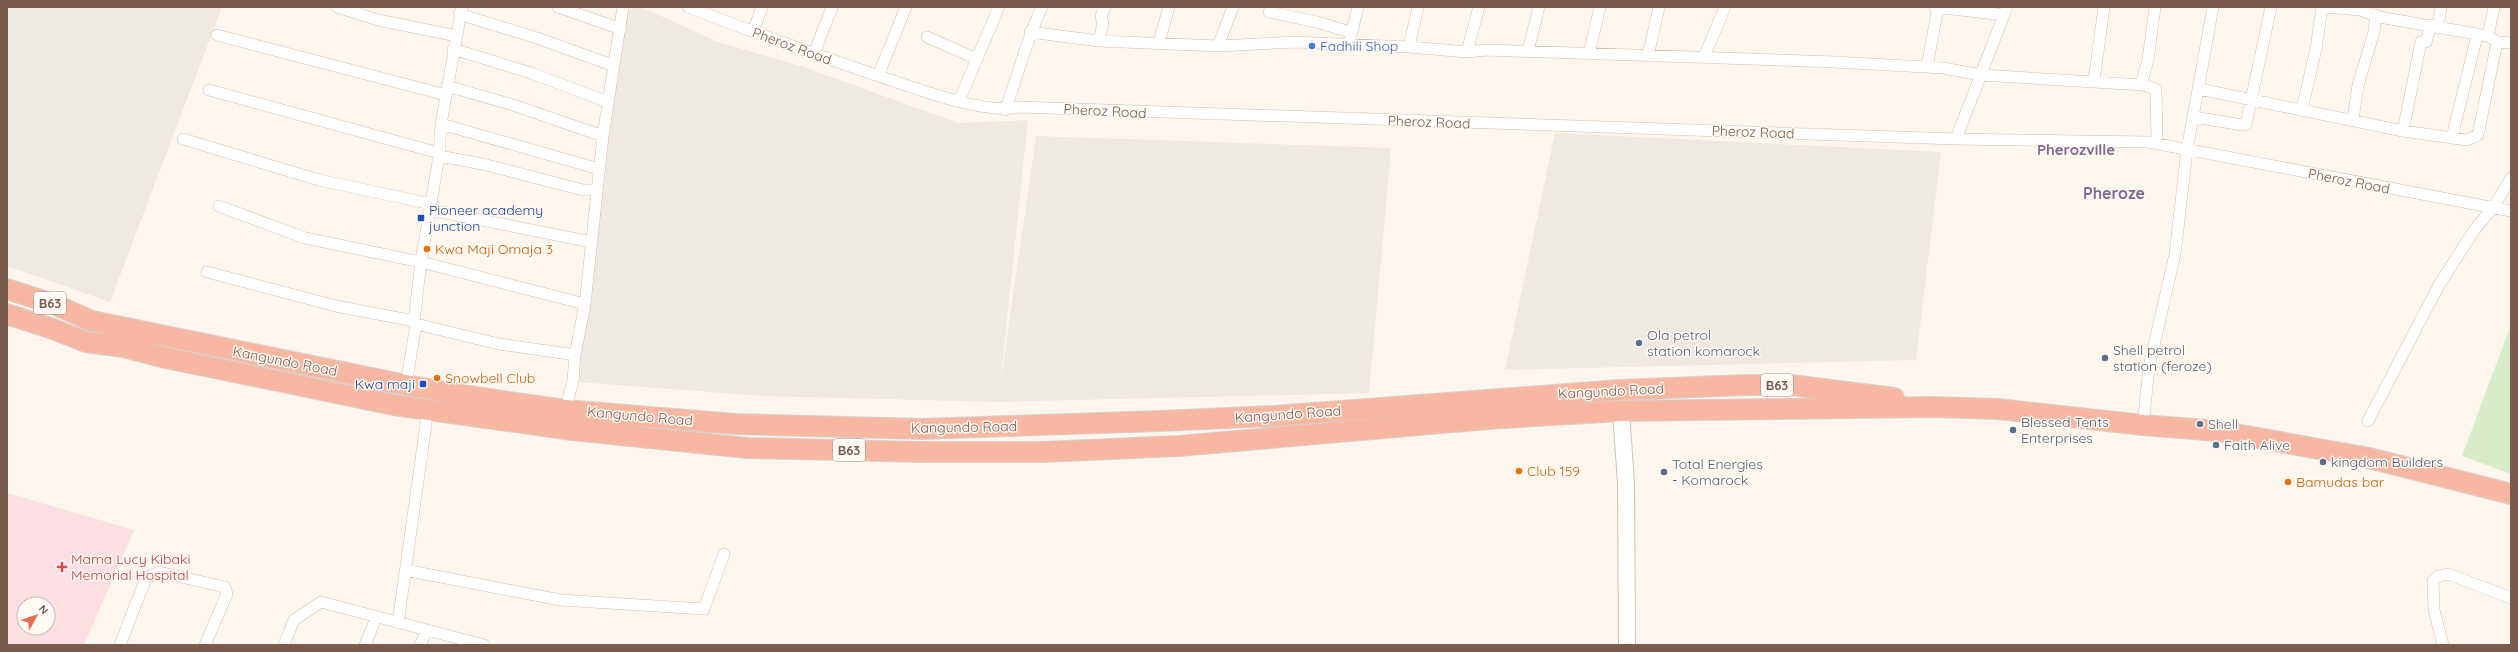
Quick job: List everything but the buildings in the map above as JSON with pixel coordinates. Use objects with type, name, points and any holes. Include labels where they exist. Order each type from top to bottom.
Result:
[{"type":"highway","name":"Kangundo Road","points":[[7,289],[53,304],[92,321],[406,385],[565,410],[723,424],[922,429],[1251,417],[1625,390],[1784,385],[1896,398],[1933,407]]},
{"type":"highway","name":"Kangundo Road","points":[[7,314],[53,328],[86,342],[124,347],[363,399],[426,409],[683,443],[781,449],[931,452],[1042,452],[1179,446],[1488,419],[1621,411],[1933,407],[1998,409],[2143,425],[2219,431],[2369,458],[2511,494]]},
{"type":"main road","points":[[1621,411],[1626,483],[1628,645]]},
{"type":"street","points":[[337,7],[378,20],[457,36]]},
{"type":"street","points":[[558,7],[621,29]]},
{"type":"street","points":[[565,410],[573,382],[575,355],[585,304],[596,190],[612,65],[621,29],[623,7]]},
{"type":"street","name":"Pheroz Road","points":[[688,7],[753,32],[878,76],[959,101],[1004,110],[1019,107],[1956,139],[2157,143],[2493,208],[2511,210]]},
{"type":"street","points":[[753,32],[762,7]]},
{"type":"street","points":[[814,54],[832,7]]},
{"type":"street","points":[[878,76],[906,7]]},
{"type":"street","points":[[959,101],[999,7]]},
{"type":"street","points":[[1004,110],[1016,81],[1030,32],[1042,7]]},
{"type":"street","points":[[1099,41],[1103,23],[1101,16],[1105,7]]},
{"type":"street","points":[[1159,42],[1169,7]]},
{"type":"street","points":[[1218,46],[1233,7]]},
{"type":"street","points":[[1350,46],[1350,32],[1358,7]]},
{"type":"street","points":[[1409,47],[1418,7]]},
{"type":"street","points":[[1467,52],[1479,7]]},
{"type":"street","points":[[1528,51],[1538,7]]},
{"type":"street","points":[[1588,54],[1600,7]]},
{"type":"street","points":[[1648,56],[1659,7]]},
{"type":"street","points":[[1704,57],[1724,7]]},
{"type":"street","points":[[1927,67],[1942,7],[2006,11],[1956,139]]},
{"type":"street","points":[[2094,81],[2104,7]]},
{"type":"street","points":[[2141,85],[2148,60],[2155,7]]},
{"type":"street","points":[[2143,425],[2149,367],[2175,254],[2187,150],[2200,89],[2213,7]]},
{"type":"street","points":[[2194,117],[2243,126],[2247,121],[2271,7]]},
{"type":"street","points":[[2302,109],[2324,7],[2379,13],[2511,43]]},
{"type":"street","points":[[2403,131],[2421,42],[2426,42],[2441,7]]},
{"type":"street","points":[[2452,137],[2487,38],[2494,7]]},
{"type":"street","points":[[406,385],[415,322],[421,262],[439,155],[441,124],[453,49],[457,36],[461,11],[612,65]]},
{"type":"street","points":[[1269,12],[1317,22],[1350,32]]},
{"type":"street","points":[[2352,119],[2358,86],[2379,13]]},
{"type":"street","points":[[1030,32],[1099,41],[1159,42],[1218,46],[1295,42],[1350,46],[1409,47],[1467,52],[1486,50],[1528,51],[1927,67],[1981,75],[2141,85],[2156,89],[2157,143]]},
{"type":"street","points":[[217,35],[513,105],[603,136]]},
{"type":"street","points":[[927,37],[977,59]]},
{"type":"street","points":[[2200,89],[2352,119],[2403,131],[2467,140],[2478,135],[2487,38]]},
{"type":"street","points":[[453,49],[531,73],[608,102]]},
{"type":"street","points":[[209,90],[439,155],[482,164],[584,190],[596,190]]},
{"type":"street","points":[[441,124],[599,170]]},
{"type":"street","points":[[183,139],[319,180],[431,207],[592,242]]},
{"type":"street","points":[[2368,421],[2439,285],[2474,229],[2493,208],[2511,178]]},
{"type":"street","points":[[219,206],[305,238],[421,262],[585,304]]},
{"type":"street","points":[[207,272],[336,306],[415,322],[499,344],[575,355]]},
{"type":"street","points":[[398,623],[426,424],[426,409]]},
{"type":"street","points":[[405,570],[560,600],[704,609],[724,554]]},
{"type":"street","points":[[120,645],[146,578],[159,572],[225,587],[226,594],[205,645]]},
{"type":"street","points":[[2444,645],[2434,610],[2432,581],[2439,576],[2448,574],[2511,598]]},
{"type":"street","points":[[284,645],[294,620],[321,602],[376,618],[484,645]]},
{"type":"street","points":[[365,645],[376,618]]},
{"type":"street","points":[[420,645],[427,630]]},
{"type":"shaded area","points":[[7,7],[222,7],[110,302],[7,266]]},
{"type":"shaded area","points":[[641,7],[718,42],[804,67],[958,123],[1028,120],[1000,385],[1036,136],[1391,148],[1369,393],[998,402],[763,396],[577,382],[626,10]]},
{"type":"shaded area","points":[[1555,133],[1941,152],[1916,360],[1505,370]]},
{"type":"shaded area","name":"Mama Lucy Kibaki Memorial Hospital","points":[[7,493],[134,530],[84,645],[7,645]]},
{"type":"green space","points":[[2511,325],[2511,474],[2462,456]]},
{"type":"place","name":"Fadhili Shop","points":[[1312,46]]},
{"type":"place","name":"Pioneer academy junction","points":[[421,218]]},
{"type":"place","name":"Kwa Maji Omaja 3","points":[[427,249]]},
{"type":"place","name":"Ola petrol station komarock","points":[[1639,343]]},
{"type":"place","name":"Shell petrol station (feroze)","points":[[2105,358]]},
{"type":"place","name":"Snowbell Club","points":[[437,378]]},
{"type":"place","name":"Kwa maji","points":[[423,384]]},
{"type":"place","name":"Shell","points":[[2200,424]]},
{"type":"place","name":"Blessed Tents Enterprises","points":[[2013,430]]},
{"type":"place","name":"Faith Alive","points":[[2216,445]]},
{"type":"place","name":"kingdom Builders","points":[[2323,462]]},
{"type":"place","name":"Club 159","points":[[1519,471]]},
{"type":"place","name":"Total Energies - Komarock","points":[[1664,472]]},
{"type":"place","name":"Bamudas bar","points":[[2288,482]]},
{"type":"place","name":"Mama Lucy Kibaki Memorial Hospital","points":[[62,567]]},
{"type":"district","name":"Pherozville","points":[[2076,150]]},
{"type":"district","name":"Pheroze","points":[[2114,193]]}]
